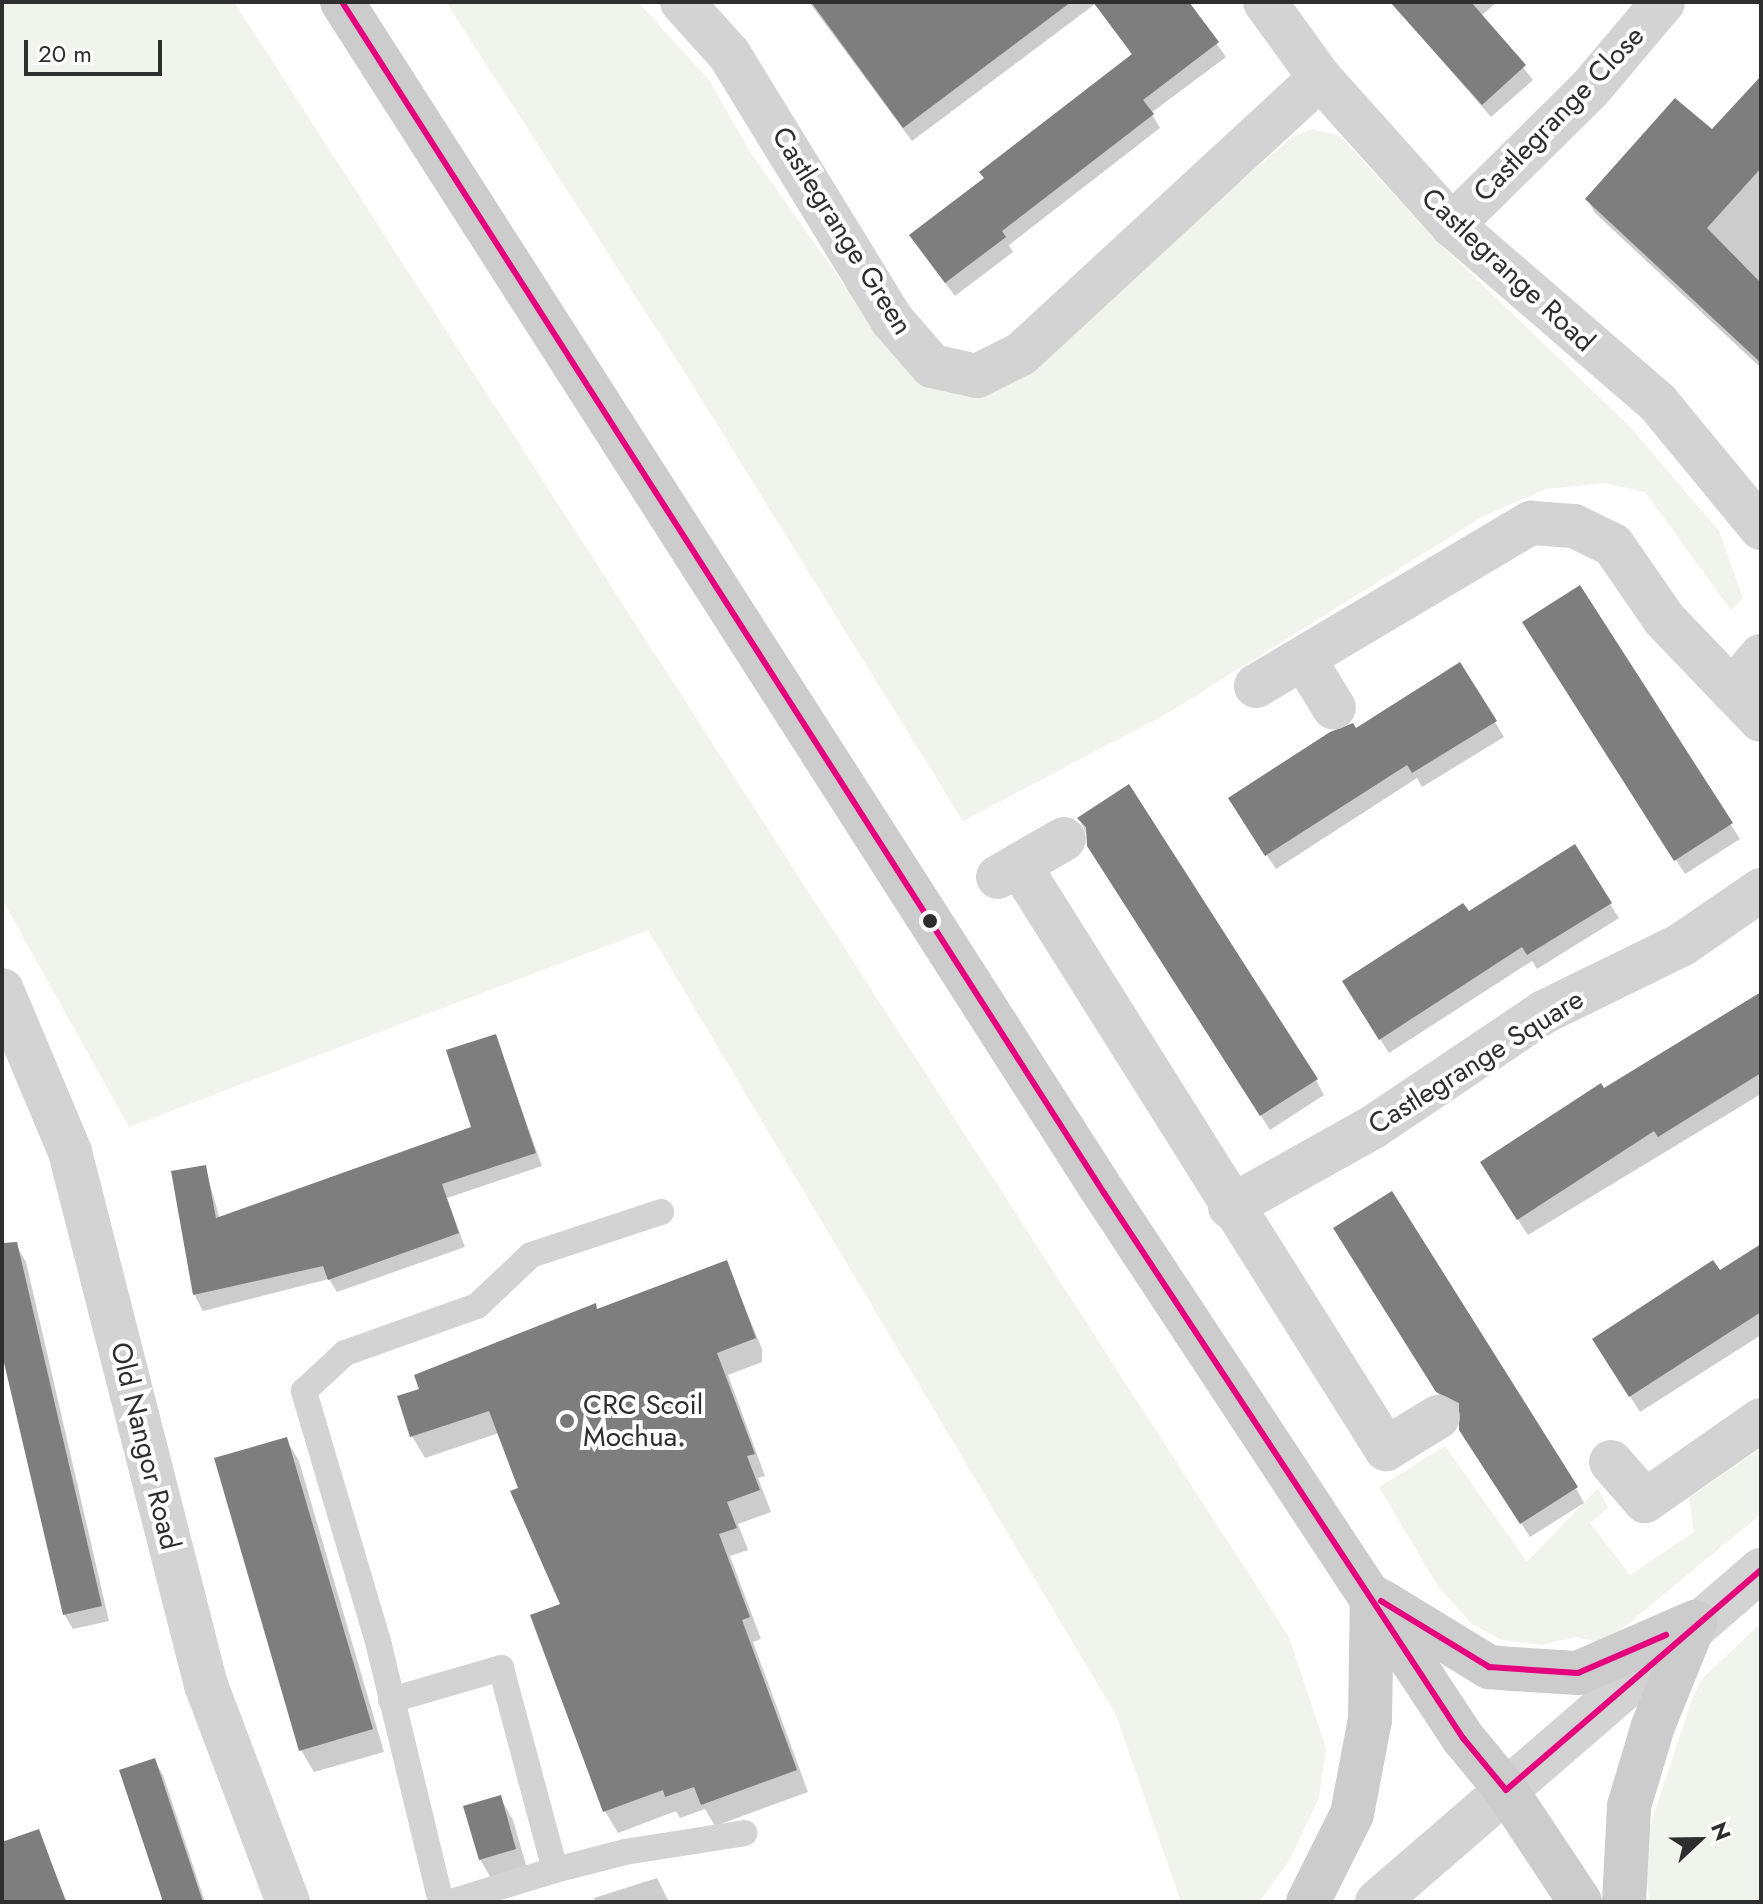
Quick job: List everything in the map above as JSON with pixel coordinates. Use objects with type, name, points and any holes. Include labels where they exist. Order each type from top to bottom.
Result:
[{"type":"main road","points":[[342,2],[1104,1193],[1463,1738],[1506,1790],[1580,1902]]},
{"type":"main road","points":[[1372,1596],[1489,1667],[1501,1668],[1578,1673],[1695,1622]]},
{"type":"main road","points":[[1308,1902],[1352,1814],[1370,1720],[1372,1596]]},
{"type":"main road","points":[[1624,1902],[1629,1806],[1653,1726],[1695,1622]]},
{"type":"street","name":"Castlegrange Green","points":[[682,2],[729,54],[892,320],[932,366],[977,376],[1021,354],[1320,78]]},
{"type":"street","name":"Castlegrange Road","points":[[1265,2],[1320,78],[1452,225],[1658,403],[1761,528]]},
{"type":"street","name":"Castlegrange Close","points":[[1452,225],[1589,90],[1663,2]]},
{"type":"street","points":[[1256,686],[1531,523],[1574,526],[1613,545],[1664,619],[1746,705],[1761,656]]},
{"type":"street","points":[[1304,659],[1334,708]]},
{"type":"street","points":[[1064,839],[1008,871],[1386,1449],[1438,1417]]},
{"type":"street","name":"Castlegrange Square","points":[[1230,1207],[1373,1127],[1544,1012],[1681,945],[1761,890]]},
{"type":"street","name":"Old Nangor Road","points":[[2,990],[70,1152],[206,1685],[288,1902]]},
{"type":"street","points":[[1611,1462],[1645,1501],[1761,1420]]},
{"type":"street","points":[[1377,1902],[1695,1622],[1761,1570]]},
{"type":"lane","points":[[441,1902],[391,1700],[304,1391],[345,1353],[477,1306],[531,1255],[661,1212]]},
{"type":"lane","points":[[391,1700],[501,1668],[555,1870]]},
{"type":"lane","points":[[451,1902],[625,1852],[745,1833]]},
{"type":"shaded area","points":[[2,2],[234,2],[1288,1635],[1326,1748],[1319,1798],[1289,1861],[1259,1902],[1181,1902],[1116,1715],[648,930],[129,1127],[2,899]]},
{"type":"shaded area","points":[[446,2],[638,2],[709,80],[750,152],[876,330],[1025,368],[1291,138],[1311,129],[1340,136],[1432,236],[1631,428],[1719,531],[1743,598],[1731,610],[1645,492],[1605,483],[1546,489],[1482,517],[1168,713],[963,821],[692,384]]},
{"type":"shaded area","points":[[1445,1446],[1527,1562],[1598,1488],[1608,1508],[1590,1523],[1630,1575],[1694,1532],[1689,1498],[1761,1448],[1761,1514],[1605,1643],[1575,1637],[1542,1645],[1502,1640],[1472,1624],[1439,1588],[1379,1487]]},
{"type":"shaded area","points":[[1761,1623],[1761,1902],[1649,1902],[1644,1844],[1690,1705],[1701,1680]]},
{"type":"building","points":[[811,2],[1071,2],[903,128]]},
{"type":"building","points":[[1093,2],[1189,2],[1219,42],[1143,100],[1154,114],[1002,231],[1006,237],[945,283],[909,235],[984,178],[979,172],[1132,54]]},
{"type":"building","points":[[1390,2],[1471,2],[1526,65],[1482,105]]},
{"type":"building","points":[[1761,76],[1761,168],[1707,228],[1761,283],[1761,363],[1585,199],[1675,98],[1712,129]]},
{"type":"building","points":[[1580,585],[1733,823],[1674,861],[1522,622]]},
{"type":"building","points":[[1460,662],[1497,721],[1412,773],[1407,765],[1265,856],[1228,798],[1330,732],[1353,723],[1356,728]]},
{"type":"building","points":[[1129,784],[1318,1079],[1260,1116],[1087,846],[1086,827],[1077,818]]},
{"type":"building","points":[[1575,844],[1612,903],[1527,955],[1522,947],[1379,1040],[1342,981],[1463,903],[1469,911]]},
{"type":"building","points":[[1761,992],[1761,1073],[1658,1137],[1654,1131],[1517,1220],[1480,1162],[1601,1083],[1604,1088]]},
{"type":"building","points":[[496,1034],[536,1153],[442,1184],[459,1233],[328,1280],[323,1266],[193,1295],[171,1171],[206,1165],[216,1218],[471,1127],[446,1050]]},
{"type":"building","points":[[1392,1191],[1578,1487],[1520,1524],[1459,1430],[1459,1403],[1436,1392],[1333,1228]]},
{"type":"building","points":[[17,1242],[102,1606],[63,1615],[2,1354],[2,1243]]},
{"type":"building","points":[[1761,1244],[1761,1312],[1629,1397],[1592,1339],[1713,1260],[1720,1270]]},
{"type":"building","points":[[727,1260],[756,1338],[717,1353],[755,1454],[747,1456],[760,1490],[727,1502],[737,1528],[719,1534],[750,1617],[742,1620],[797,1770],[701,1805],[694,1787],[665,1797],[663,1790],[603,1812],[530,1615],[560,1604],[510,1491],[518,1488],[489,1411],[410,1437],[397,1396],[419,1389],[414,1375],[596,1303],[597,1309]]},
{"type":"building","points":[[287,1437],[373,1729],[299,1751],[214,1458]]},
{"type":"building","points":[[155,1758],[203,1902],[163,1902],[119,1770]]},
{"type":"building","points":[[501,1795],[516,1849],[479,1860],[463,1806]]},
{"type":"building","points":[[39,1829],[66,1902],[2,1902],[2,1842]]},
{"type":"transit line","points":[[342,2],[1104,1193],[1463,1738],[1506,1790],[1761,1570]]},
{"type":"transit line","points":[[1381,1601],[1489,1667],[1578,1673],[1666,1635]]},
{"type":"place","name":"CRC Scoil Mochua.","points":[[567,1421]]}]
